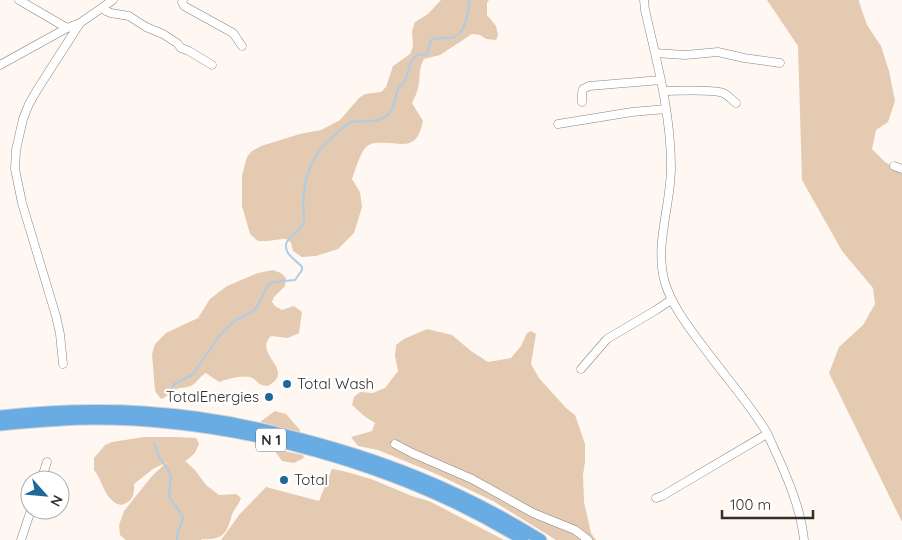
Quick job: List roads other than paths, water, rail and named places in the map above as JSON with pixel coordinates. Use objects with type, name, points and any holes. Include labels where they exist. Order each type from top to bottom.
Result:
[{"type":"highway","name":"N 1","points":[[0,416],[48,411],[98,410],[145,412],[255,427],[313,441],[367,457],[402,470],[485,507],[541,540]]},
{"type":"highway","name":"N 1","points":[[0,425],[50,420],[144,421],[200,427],[255,437],[331,455],[403,480],[477,514],[523,540]]},
{"type":"street","points":[[19,0],[67,28]]},
{"type":"street","points":[[0,65],[67,28],[80,23],[113,0]]},
{"type":"street","points":[[183,0],[184,6],[233,33],[242,46]]},
{"type":"street","points":[[644,0],[664,92],[670,148],[669,196],[660,253],[663,273],[671,300],[687,326],[768,434],[789,482],[800,515],[804,540]]},
{"type":"street","points":[[103,7],[106,11],[128,16],[146,27],[163,34],[181,48],[212,65]]},
{"type":"street","points":[[63,364],[56,316],[22,203],[15,169],[18,136],[29,104],[80,23]]},
{"type":"street","points":[[655,53],[686,55],[718,52],[744,58],[780,62]]},
{"type":"street","points":[[582,102],[583,89],[589,86],[661,80]]},
{"type":"street","points":[[664,92],[702,91],[721,93],[736,103]]},
{"type":"street","points":[[558,124],[632,112],[666,109]]},
{"type":"street","points":[[580,369],[607,339],[671,300]]},
{"type":"street","points":[[656,498],[768,434]]},
{"type":"street","points":[[395,444],[472,479],[533,513],[575,530],[588,540]]},
{"type":"street","points":[[44,470],[47,462]]},
{"type":"street","points":[[21,540],[28,520]]},
{"type":"waterway","points":[[169,393],[174,384],[192,375],[226,329],[236,320],[252,312],[257,307],[268,285],[273,282],[295,280],[302,267],[288,253],[286,244],[304,222],[305,184],[315,157],[327,142],[347,124],[381,119],[389,114],[398,89],[406,78],[412,60],[417,55],[427,54],[431,40],[451,38],[460,32],[465,22],[470,0]]},
{"type":"waterway","points":[[154,443],[159,457],[171,477],[170,498],[183,517],[177,534],[177,540]]},
{"type":"place","name":"Total Wash","points":[[287,384]]},
{"type":"place","name":"TotalEnergies","points":[[269,397]]},
{"type":"place","name":"Total","points":[[284,480]]}]
